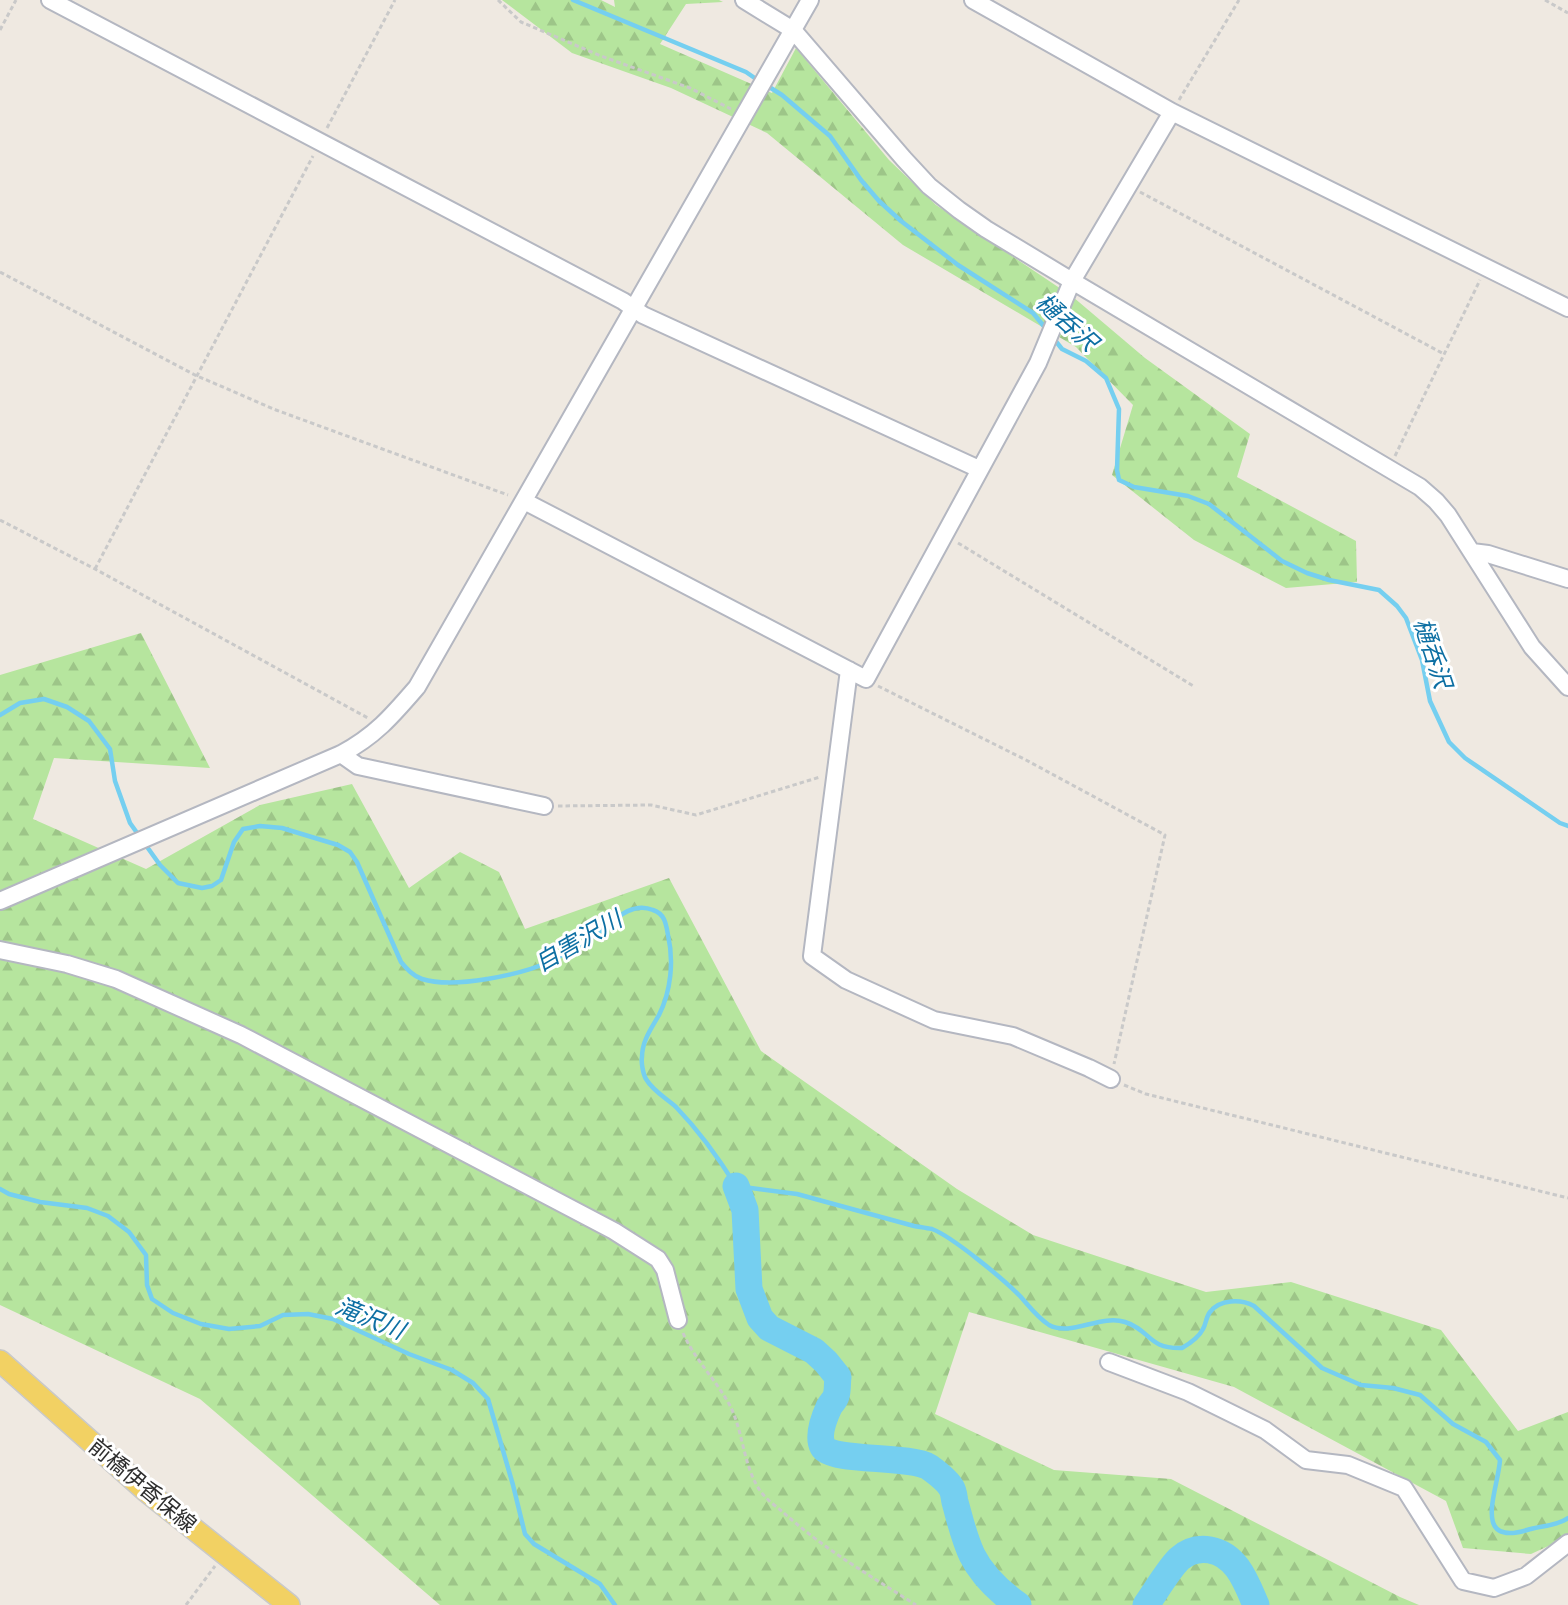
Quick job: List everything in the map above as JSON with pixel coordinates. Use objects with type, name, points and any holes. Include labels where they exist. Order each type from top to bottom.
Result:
[{"type":"main road","name":"前橋伊香保線","points":[[0,1361],[145,1490],[289,1605]]},
{"type":"street","points":[[50,0],[643,315],[979,469]]},
{"type":"street","points":[[744,0],[793,30],[904,159],[929,186],[959,210],[1072,281],[1420,487],[1448,515],[1532,647],[1568,687]]},
{"type":"street","points":[[0,901],[341,754],[361,744],[382,727],[417,687],[810,0]]},
{"type":"street","points":[[973,0],[1172,112],[1568,308]]},
{"type":"street","points":[[524,501],[866,679],[1038,363],[1072,281],[1172,112]]},
{"type":"street","points":[[1472,552],[1488,554],[1568,579]]},
{"type":"street","points":[[849,670],[812,956],[846,980],[934,1020],[1013,1035],[1111,1079]]},
{"type":"street","points":[[341,754],[358,766],[544,806]]},
{"type":"street","points":[[0,950],[68,963],[116,979],[242,1035],[614,1231],[658,1259],[665,1270],[678,1320]]},
{"type":"street","points":[[1109,1362],[1188,1392],[1265,1430],[1306,1460],[1348,1465],[1404,1488],[1463,1581],[1494,1588],[1526,1576],[1568,1543]]},
{"type":"path","points":[[0,30],[16,0]]},
{"type":"path","points":[[95,569],[195,375],[395,0]]},
{"type":"path","points":[[498,0],[521,22],[601,56],[690,88],[744,115]]},
{"type":"path","points":[[1172,112],[1239,0]]},
{"type":"path","points":[[1545,0],[1568,13]]},
{"type":"path","points":[[1128,185],[1444,354]]},
{"type":"path","points":[[1389,468],[1485,268]]},
{"type":"path","points":[[0,272],[195,375],[276,410],[524,501]]},
{"type":"path","points":[[0,520],[348,706],[382,727]]},
{"type":"path","points":[[944,534],[1195,687]]},
{"type":"path","points":[[866,679],[1026,760],[1165,835],[1111,1079],[1146,1095],[1568,1198]]},
{"type":"path","points":[[544,806],[651,805],[696,815],[835,772]]},
{"type":"path","points":[[678,1320],[689,1347],[729,1404],[740,1433],[747,1467],[762,1493],[833,1553],[916,1605]]},
{"type":"path","points":[[186,1605],[225,1553]]},
{"type":"green space","points":[[502,0],[601,0],[615,7],[614,0],[719,0],[723,2],[686,4],[660,44],[772,93],[796,48],[889,160],[936,205],[1073,297],[1145,358],[1250,434],[1237,477],[1356,541],[1357,582],[1286,588],[1194,540],[1112,475],[1133,405],[1076,347],[903,245],[767,133],[671,88],[572,53]]},
{"type":"green space","points":[[141,633],[210,768],[54,758],[33,819],[146,869],[260,805],[352,784],[409,888],[460,852],[499,872],[525,929],[669,878],[761,1051],[957,1189],[1033,1235],[1206,1292],[1291,1282],[1441,1330],[1518,1431],[1568,1412],[1568,1537],[1531,1554],[1463,1548],[1446,1501],[1234,1387],[969,1312],[935,1414],[1054,1470],[1171,1479],[1419,1605],[440,1605],[200,1399],[0,1305],[0,675]]},
{"type":"waterway","name":"樋呑沢","points":[[573,0],[746,72],[759,81]]},
{"type":"waterway","name":"樋呑沢","points":[[766,85],[782,95],[830,136],[861,180],[901,221],[958,265],[1033,313],[1047,330]]},
{"type":"waterway","name":"樋呑沢","points":[[1054,339],[1062,349],[1086,361],[1106,378],[1119,409],[1117,470],[1119,480],[1134,487],[1188,496],[1209,504],[1282,561],[1329,580],[1379,590],[1397,606],[1406,618],[1422,660],[1430,701],[1449,742],[1465,758],[1560,823],[1568,826]]},
{"type":"waterway","name":"自害沢川","points":[[0,715],[20,703],[44,699],[67,707],[89,721],[110,749],[115,781],[130,823],[160,865],[178,883],[202,888],[212,886],[221,880],[234,842],[243,829],[260,826],[282,828],[338,845],[350,852],[357,862],[401,962],[408,970],[422,979],[436,982],[469,981],[523,971],[551,961],[573,949],[629,911],[645,908],[657,912],[664,920],[670,945],[670,976],[663,1006],[642,1051],[644,1074],[652,1087],[676,1107],[693,1126],[736,1186],[797,1194],[932,1229],[978,1259],[1049,1325],[1058,1328],[1115,1320],[1133,1325],[1162,1345],[1182,1348],[1199,1335],[1214,1308],[1237,1301],[1249,1304],[1322,1368],[1361,1385],[1393,1388],[1420,1395],[1453,1424],[1486,1442],[1500,1460],[1492,1513],[1493,1523],[1499,1530],[1510,1533],[1554,1524],[1568,1518]]},
{"type":"waterway","name":"自害沢川","points":[[736,1186],[745,1210],[749,1289],[760,1318],[769,1328],[814,1351],[838,1377],[836,1396],[829,1407],[822,1427],[823,1447],[829,1452],[840,1455],[919,1463],[938,1474],[953,1491],[964,1536],[976,1562],[992,1583],[1018,1605]]},
{"type":"waterway","name":"滝沢川","points":[[0,1189],[9,1194],[40,1202],[87,1208],[108,1216],[129,1232],[146,1255],[147,1285],[152,1299],[173,1313],[201,1324],[229,1329],[260,1326],[283,1315],[308,1314],[333,1319],[409,1354],[452,1370],[473,1383],[488,1399],[525,1534],[534,1544],[600,1584],[615,1605]]},
{"type":"waterway","name":"自害沢川","points":[[1146,1605],[1179,1559],[1190,1552],[1202,1549],[1219,1553],[1234,1564],[1256,1605]]}]
